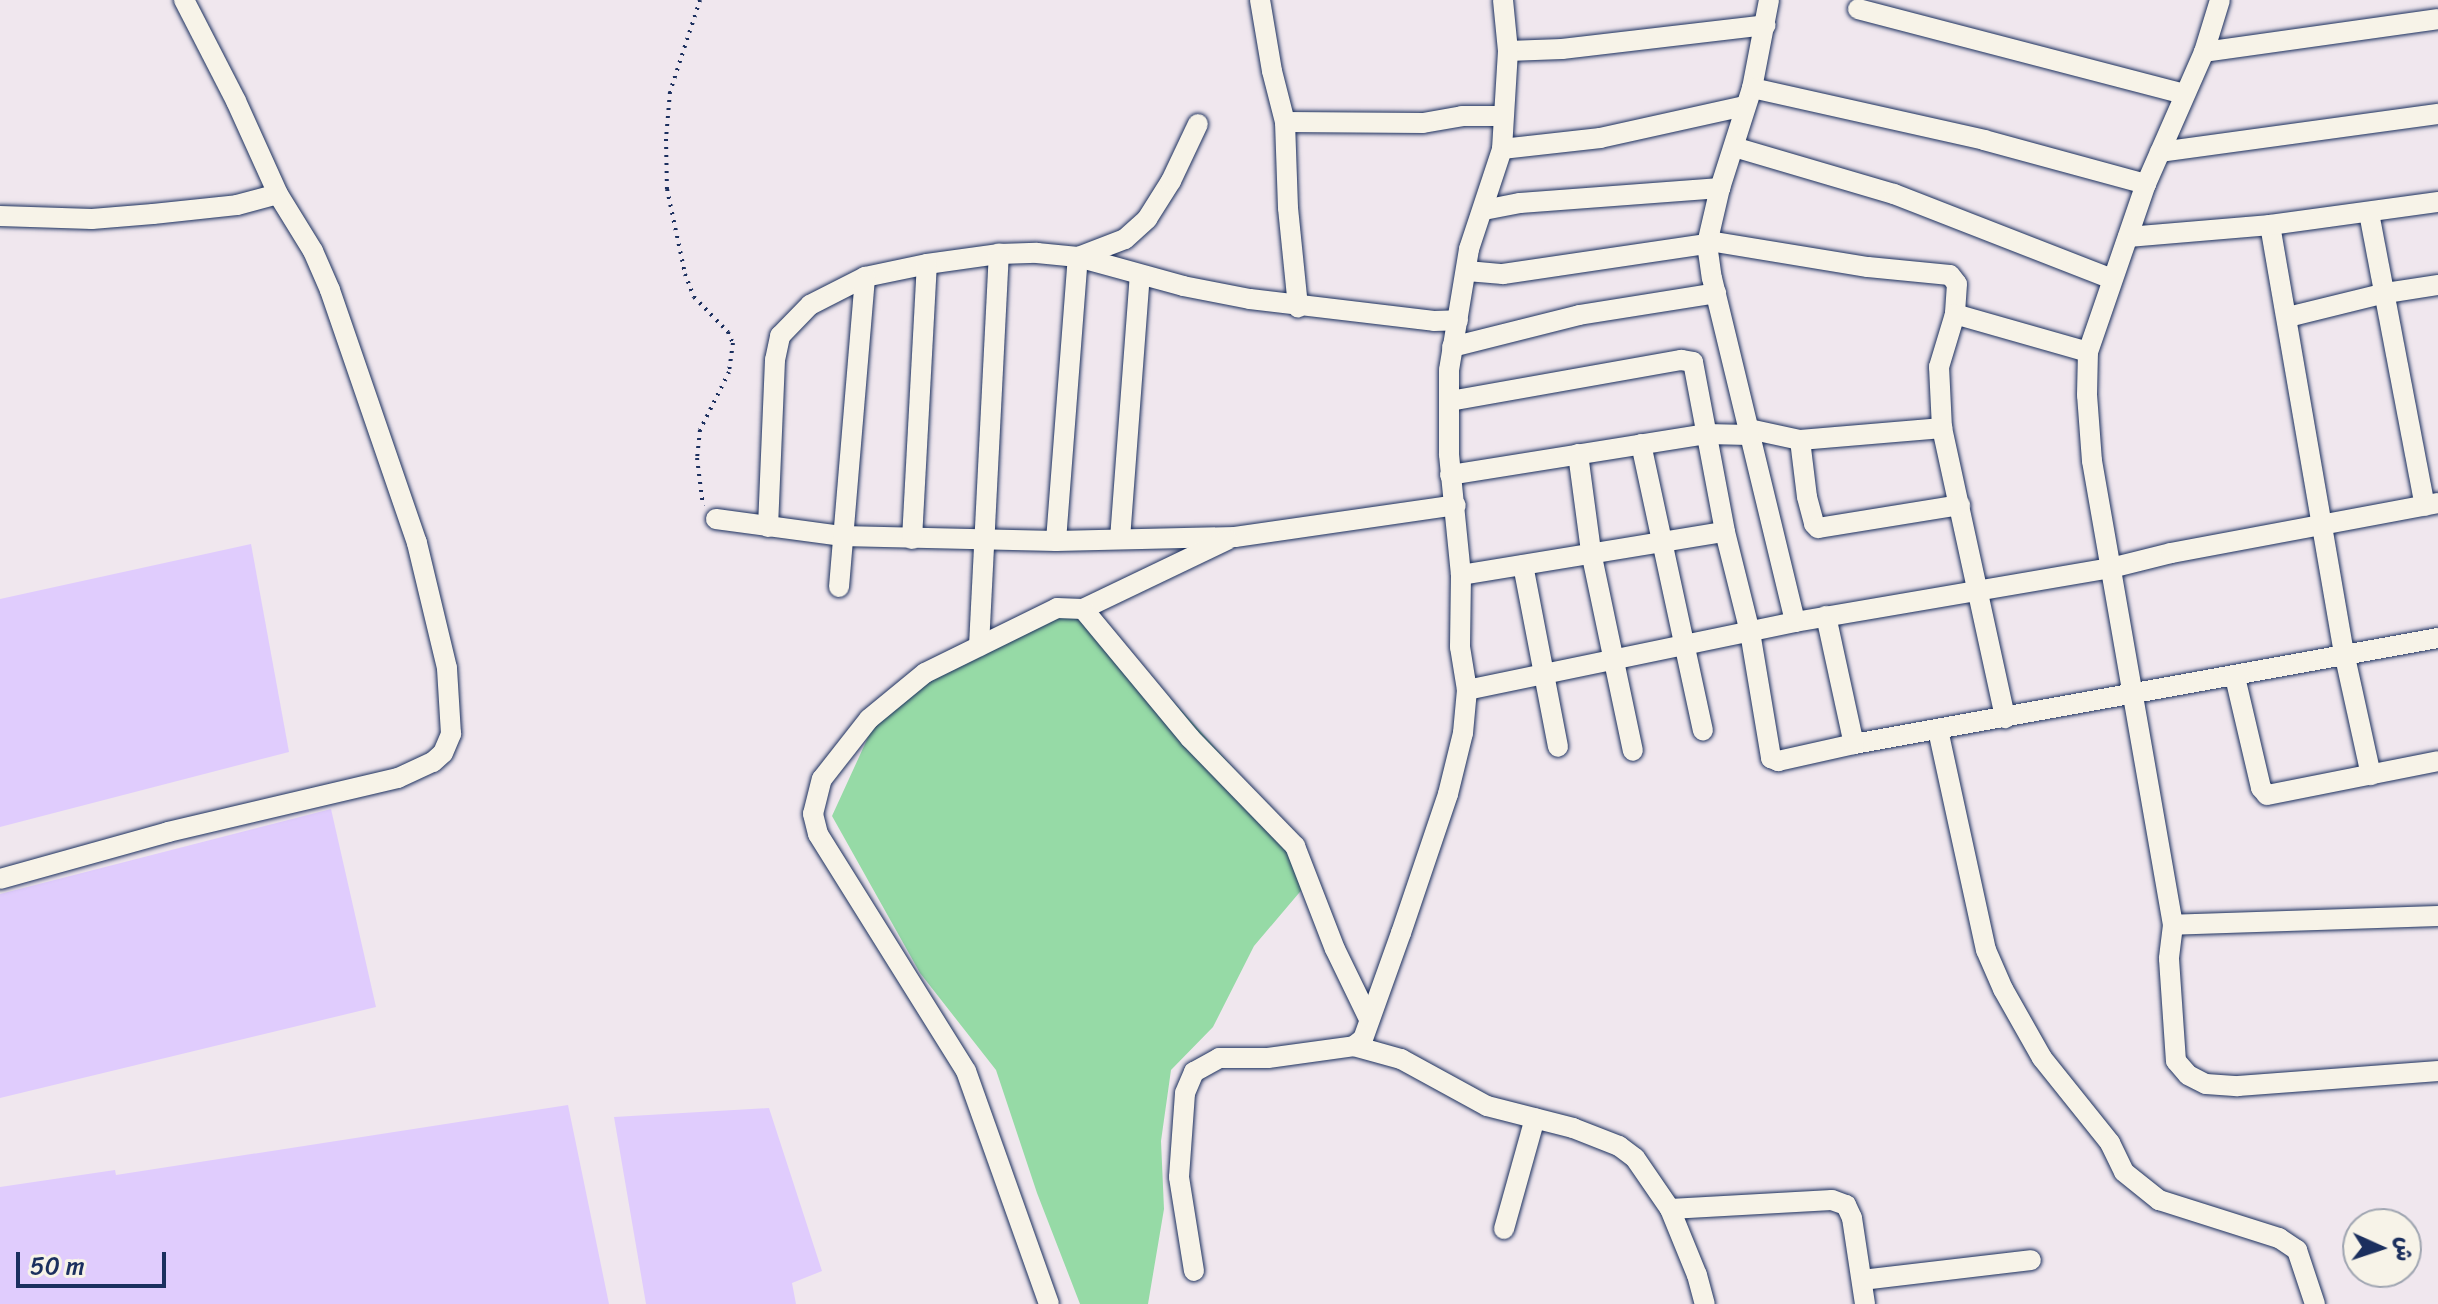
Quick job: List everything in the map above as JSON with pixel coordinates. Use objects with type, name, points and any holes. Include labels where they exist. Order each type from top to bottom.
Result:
[{"type":"street","points":[[0,879],[168,832],[398,778],[433,762],[448,745],[453,713],[447,668],[417,543],[330,290],[313,251],[278,194],[236,101],[184,0]]},
{"type":"street","points":[[1260,0],[1285,122],[1288,208],[1298,307]]},
{"type":"street","points":[[1354,1046],[1363,1039],[1368,1017],[1448,794],[1463,733],[1467,690],[1460,647],[1461,575],[1456,505],[1450,475],[1452,347],[1469,249],[1502,149],[1508,51],[1503,0]]},
{"type":"street","points":[[1769,0],[1748,97],[1720,188],[1708,242],[1716,293],[1795,622]]},
{"type":"street","points":[[2213,2],[2204,52],[2146,184],[2088,352],[2087,395],[2092,461],[2173,925],[2169,959],[2176,1061],[2188,1075],[2206,1084],[2238,1086],[2438,1071]]},
{"type":"street","points":[[1858,9],[2184,94]]},
{"type":"street","points":[[2204,52],[2438,19]]},
{"type":"street","points":[[1508,51],[1562,49],[1766,25]]},
{"type":"street","points":[[1502,149],[1600,138],[1748,97],[1984,140],[2146,184]]},
{"type":"street","points":[[2160,152],[2438,114]]},
{"type":"street","points":[[1285,122],[1423,123],[1462,116],[1503,116]]},
{"type":"street","points":[[1078,257],[1125,239],[1147,219],[1171,181],[1198,124]]},
{"type":"street","points":[[1734,147],[1894,194],[2112,279]]},
{"type":"street","points":[[1484,210],[1520,203],[1720,188]]},
{"type":"street","points":[[0,216],[122,216],[237,205],[278,194]]},
{"type":"street","points":[[2128,237],[2270,225],[2438,202]]},
{"type":"street","points":[[1467,690],[1615,657],[1826,616],[2111,568],[2432,504],[2369,213]]},
{"type":"street","points":[[2270,225],[2345,657],[2371,775]]},
{"type":"street","points":[[1467,271],[1503,274],[1708,242],[1868,267],[1950,275],[1957,284],[1955,314],[1939,367],[1942,428],[2005,718]]},
{"type":"street","points":[[768,527],[775,360],[780,336],[810,305],[865,277],[999,254],[1078,257],[1213,293],[1298,307],[1434,321],[1458,320]]},
{"type":"street","points":[[979,646],[999,254]]},
{"type":"street","points":[[1056,541],[1078,257]]},
{"type":"street","points":[[912,539],[927,264]]},
{"type":"street","points":[[1120,539],[1140,275]]},
{"type":"street","points":[[839,587],[865,277]]},
{"type":"street","points":[[2288,317],[2386,293],[2438,285]]},
{"type":"street","points":[[1452,347],[1579,315],[1716,293]]},
{"type":"street","points":[[1955,314],[2088,352]]},
{"type":"street","points":[[1450,401],[1687,359],[1693,362],[1725,532],[1750,632],[1771,758],[1778,761],[1854,744],[2438,638]]},
{"type":"street","points":[[1450,475],[1706,434],[1749,432],[1800,440],[1942,428]]},
{"type":"street","points":[[1800,440],[1807,497],[1818,528],[1960,505]]},
{"type":"street","points":[[1641,444],[1688,645],[1703,730]]},
{"type":"street","points":[[1578,454],[1591,552],[1633,751]]},
{"type":"street","points":[[716,519],[841,536],[1056,541],[1235,537],[1456,505]]},
{"type":"street","points":[[1461,575],[1725,532]]},
{"type":"street","points":[[1049,1304],[966,1071],[880,939],[818,834],[813,814],[822,779],[869,719],[925,673],[1057,608],[1083,609],[1235,537]]},
{"type":"street","points":[[1523,565],[1558,747]]},
{"type":"street","points":[[1083,609],[1190,738],[1295,846],[1335,949],[1368,1017]]},
{"type":"street","points":[[1826,616],[1854,744]]},
{"type":"street","points":[[2235,677],[2264,794],[2272,796],[2438,761]]},
{"type":"street","points":[[1938,730],[1986,950],[2003,989],[2042,1058],[2110,1143],[2124,1172],[2159,1200],[2279,1238],[2297,1250],[2315,1304]]},
{"type":"street","points":[[2173,925],[2438,916]]},
{"type":"street","points":[[1194,1271],[1179,1177],[1185,1093],[1194,1072],[1219,1058],[1268,1058],[1354,1046],[1401,1059],[1487,1106],[1573,1128],[1619,1146],[1635,1158],[1670,1209],[1705,1304]]},
{"type":"street","points":[[1504,1229],[1535,1118]]},
{"type":"street","points":[[1670,1209],[1832,1200],[1846,1205],[1852,1218],[1865,1304]]},
{"type":"street","points":[[1862,1280],[2031,1260]]},
{"type":"path","points":[[700,0],[670,92],[667,189],[689,285],[703,309],[724,326],[733,343],[729,372],[704,420],[698,444],[703,505],[716,519]]},
{"type":"green space","points":[[1074,610],[1101,621],[1302,844],[1310,880],[1254,946],[1213,1027],[1171,1070],[1161,1141],[1164,1209],[1148,1304],[1080,1304],[1037,1193],[996,1070],[920,973],[832,816],[870,733],[912,686]]},
{"type":"building","points":[[251,544],[289,752],[0,827],[0,599]]},
{"type":"building","points":[[331,809],[376,1007],[0,1098],[0,894]]},
{"type":"building","points":[[568,1105],[609,1304],[0,1304],[0,1187],[115,1170],[116,1175]]},
{"type":"building","points":[[769,1108],[822,1271],[792,1283],[796,1304],[646,1304],[614,1117]]}]
